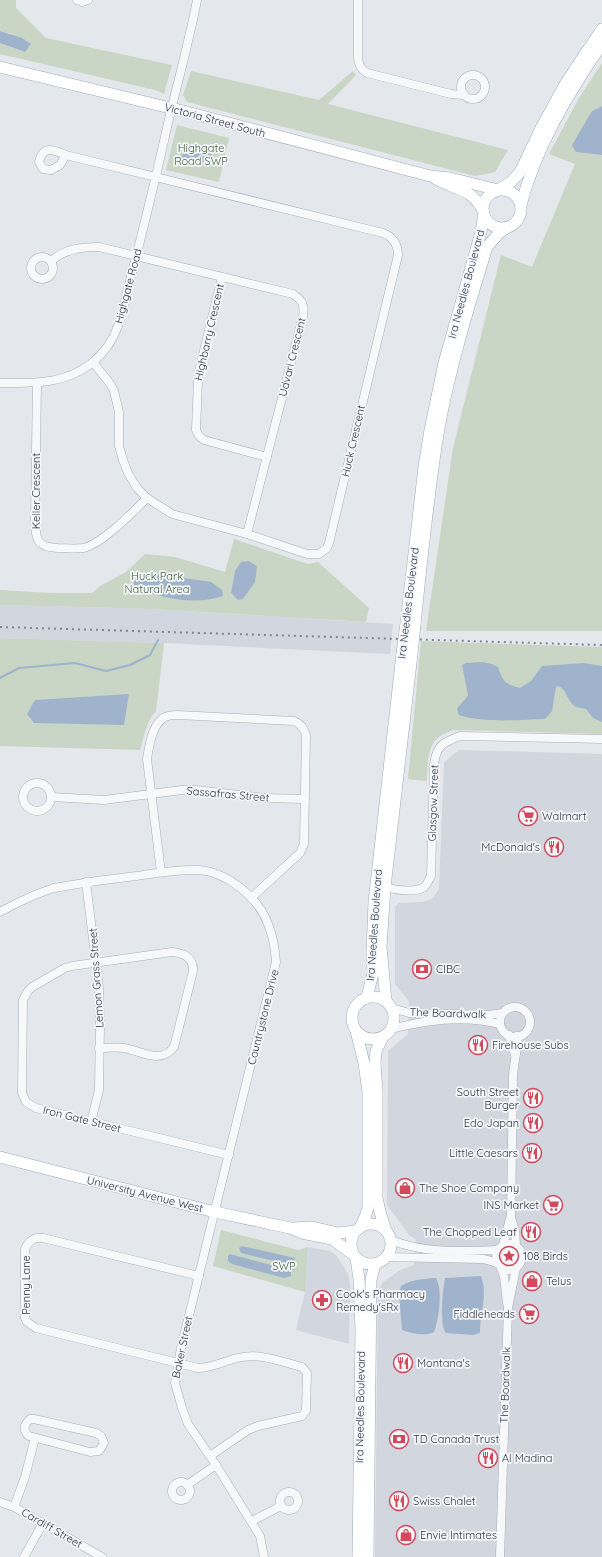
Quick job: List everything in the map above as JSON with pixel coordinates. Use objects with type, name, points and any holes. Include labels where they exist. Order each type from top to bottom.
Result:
[{"type":"main road","points":[[602,29],[567,81],[541,128],[520,172],[511,182],[493,192],[487,198],[484,205],[484,212],[488,221],[494,226],[508,227],[519,218],[529,177],[553,124],[572,90],[602,44]]},
{"type":"main road","name":"Victoria Street South","points":[[0,67],[171,109],[430,176],[450,178],[498,190]]},
{"type":"main road","name":"Victoria Street South","points":[[430,176],[448,186],[473,195],[479,202],[484,212]]},
{"type":"main road","points":[[498,190],[507,190],[518,198],[521,205]]},
{"type":"main road","name":"Ira Needles Boulevard","points":[[389,1004],[381,947],[385,887],[424,467],[444,363],[481,232],[484,212]]},
{"type":"main road","name":"Ira Needles Boulevard","points":[[410,624],[439,427],[451,370],[487,246],[499,233],[508,227]]},
{"type":"main road","name":"Ira Needles Boulevard","points":[[367,997],[373,973],[372,946],[374,902],[407,654]]},
{"type":"main road","points":[[356,1031],[362,1036],[368,1038],[376,1039],[382,1037],[391,1029],[395,1019],[389,1004],[380,997],[367,997],[356,1005],[352,1018],[364,1063],[368,1092],[368,1208],[365,1217],[351,1243],[355,1256],[362,1262],[368,1264],[380,1263],[387,1257],[392,1246],[380,1212],[378,1198],[377,1091],[375,1064],[376,1051],[382,1037]]},
{"type":"main road","name":"University Avenue West","points":[[0,1157],[215,1212],[290,1228],[302,1234],[332,1239],[355,1256]]},
{"type":"main road","points":[[358,1229],[371,1224],[382,1227],[389,1235]]},
{"type":"main road","name":"University Avenue West","points":[[290,1228],[312,1226],[338,1233],[358,1229]]},
{"type":"main road","name":"Ira Needles Boulevard","points":[[355,1256],[359,1279],[361,1329],[358,1557]]},
{"type":"main road","name":"Ira Needles Boulevard","points":[[368,1557],[371,1295],[375,1264]]},
{"type":"street","points":[[77,0],[82,2],[88,0]]},
{"type":"street","name":"Highgate Road","points":[[0,383],[37,383],[50,382],[66,378],[93,362],[110,342],[118,327],[156,177],[197,0]]},
{"type":"street","points":[[358,0],[358,58],[360,68],[367,73],[451,94],[464,95]]},
{"type":"street","points":[[66,155],[156,177]]},
{"type":"street","name":"Huck Crescent","points":[[93,362],[111,385],[114,392],[119,412],[119,446],[123,460],[128,473],[137,488],[146,498],[172,514],[247,534],[312,555],[319,554],[323,551],[329,543],[398,255],[398,249],[391,238],[383,233],[156,177]]},
{"type":"street","name":"Udvari Crescent","points":[[51,261],[59,254],[69,250],[89,247],[111,249],[293,294],[301,300],[304,305],[303,316],[247,534]]},
{"type":"street","name":"Highbarry Crescent","points":[[222,276],[198,379],[196,430],[198,436],[204,440],[267,457]]},
{"type":"street","name":"Keller Crescent","points":[[37,383],[35,521],[36,538],[39,543],[44,547],[50,548],[82,548],[89,546],[108,533],[146,498]]},
{"type":"street","points":[[162,872],[147,759],[156,725],[163,718],[169,715],[289,720],[300,724],[306,735],[304,844],[300,852],[251,898]]},
{"type":"street","name":"Glasgow Street","points":[[385,887],[396,890],[418,890],[426,886],[431,876],[434,764],[436,754],[444,742],[460,736],[602,739]]},
{"type":"street","name":"Sassafras Street","points":[[51,797],[104,800],[182,790],[196,790],[265,798],[305,799]]},
{"type":"street","name":"Countrystone Drive","points":[[0,912],[18,901],[54,888],[86,882],[184,870],[201,870],[229,880],[241,888],[251,898],[268,922],[274,942],[276,962],[215,1212]]},
{"type":"street","name":"Lemon Grass Street","points":[[86,882],[99,988],[100,1023],[99,1090],[91,1122]]},
{"type":"street","name":"Iron Gate Street","points":[[99,1048],[125,1048],[158,1056],[165,1056],[170,1052],[174,1047],[193,967],[189,958],[179,952],[96,962],[65,968],[32,988],[25,995],[23,1006],[22,1093],[26,1102],[36,1108],[229,1155]]},
{"type":"street","name":"The Boardwalk","points":[[389,1004],[410,1013],[494,1015],[503,1013]]},
{"type":"street","points":[[514,1007],[519,1008],[526,1013],[529,1019],[529,1025],[524,1034],[513,1036],[502,1029],[500,1024],[503,1013],[507,1009],[514,1007]]},
{"type":"street","name":"The Boardwalk","points":[[391,1029],[444,1020],[490,1021],[500,1024]]},
{"type":"street","points":[[387,1257],[483,1259],[509,1270],[516,1268],[521,1262],[522,1255],[516,1245],[515,1231],[511,1215],[512,1112],[515,1055],[513,1036]]},
{"type":"street","name":"Baker Street","points":[[215,1212],[181,1348],[175,1383],[188,1424],[252,1521],[260,1536],[264,1557]]},
{"type":"street","points":[[499,1266],[495,1257],[511,1215]]},
{"type":"street","points":[[389,1235],[407,1246],[425,1249],[471,1252],[500,1247],[507,1244],[516,1245]]},
{"type":"street","name":"Penny Lane","points":[[179,1363],[31,1326],[25,1318],[25,1249],[30,1240],[43,1238],[198,1276]]},
{"type":"street","name":"The Boardwalk","points":[[499,1266],[504,1276],[508,1308],[500,1557]]},
{"type":"street","name":"The Boardwalk","points":[[508,1308],[516,1268]]},
{"type":"street","points":[[179,1363],[198,1368],[210,1367],[238,1358],[255,1356],[302,1367],[308,1373],[306,1410],[302,1416],[258,1426],[248,1430],[210,1456]]},
{"type":"street","points":[[34,1419],[96,1434],[101,1436],[104,1444],[99,1451],[90,1452],[35,1438],[29,1436],[24,1429],[27,1422],[34,1419]]},
{"type":"street","points":[[14,1507],[25,1478],[35,1438]]},
{"type":"street","points":[[187,1485],[216,1465]]},
{"type":"street","name":"Cardiff Street","points":[[0,1502],[14,1507],[102,1557]]},
{"type":"street","points":[[252,1521],[281,1506]]},
{"type":"street","points":[[24,1557],[43,1523]]},
{"type":"shaded area","points":[[0,605],[153,609],[393,624],[390,654],[164,643],[0,638]]},
{"type":"shaded area","points":[[459,750],[602,754],[602,1557],[375,1557],[378,1291],[383,1282],[400,1270],[414,1265],[416,1239],[410,1236],[387,1205],[388,1051],[408,1034],[409,1001],[395,984],[395,907],[399,903],[422,902],[432,899],[439,889],[444,762]]},
{"type":"shaded area","points":[[308,1247],[330,1251],[336,1255],[348,1274],[350,1284],[349,1344],[296,1330],[305,1292]]},
{"type":"green space","points":[[0,0],[16,0],[16,8],[46,38],[172,65],[164,94],[155,90],[0,54],[0,43],[25,52],[11,34],[0,31]]},
{"type":"green space","points":[[602,63],[602,106],[592,111],[576,152],[602,155],[602,631],[426,631],[453,448],[501,255],[532,267],[575,164],[549,154],[579,98]]},
{"type":"green space","points":[[191,71],[319,100],[353,71],[356,75],[328,104],[508,150],[495,172],[475,176],[187,102],[183,95]]},
{"type":"green space","name":"Highgate Road SWP","points":[[177,125],[229,138],[219,182],[166,170]]},
{"type":"green space","name":"Huck Park Natural Area","points":[[234,539],[308,564],[318,562],[369,608],[366,622],[153,609],[0,605],[0,590],[51,593],[92,593],[100,586],[126,572],[145,554],[175,557],[225,572]]},
{"type":"green space","points":[[0,638],[164,643],[156,711],[148,724],[140,750],[0,746]]},
{"type":"green space","points":[[421,641],[602,647],[602,734],[453,730],[440,736],[432,745],[428,762],[427,781],[408,779]]},
{"type":"green space","name":"SWP","points":[[221,1230],[298,1250],[308,1247],[305,1292],[213,1266]]},
{"type":"water","points":[[0,31],[22,38],[31,44],[25,52],[0,43]]},
{"type":"water","points":[[602,106],[602,155],[576,152],[572,145],[592,111]]},
{"type":"water","points":[[193,145],[211,149],[213,159],[209,164],[191,158],[183,161],[180,160],[186,148]]},
{"type":"water","points":[[249,561],[257,566],[255,582],[243,599],[238,600],[231,593],[235,571],[241,562]]},
{"type":"water","points":[[173,573],[184,578],[211,582],[222,590],[223,596],[201,600],[178,599],[155,594],[134,587],[134,581],[139,576]]},
{"type":"water","points":[[482,662],[498,667],[505,682],[520,688],[531,681],[542,666],[584,663],[602,666],[602,722],[593,718],[586,709],[573,705],[563,690],[558,686],[556,687],[552,711],[545,719],[490,720],[469,718],[459,715],[457,709],[468,695],[462,665],[466,663]]},
{"type":"water","points":[[129,694],[124,725],[34,723],[27,714],[35,700]]},
{"type":"water","points":[[242,1246],[295,1258],[294,1270],[291,1272],[291,1276],[284,1278],[232,1264],[228,1261],[228,1256],[230,1254],[271,1265],[275,1264],[274,1261],[241,1253],[239,1248]]},
{"type":"water","points":[[481,1276],[484,1297],[480,1333],[473,1335],[446,1333],[442,1315],[445,1278]]},
{"type":"water","points":[[436,1278],[439,1290],[440,1305],[434,1332],[422,1334],[402,1330],[399,1295],[401,1286],[413,1281]]},
{"type":"waterway","points":[[0,678],[19,668],[75,663],[106,671],[130,665],[150,655],[158,640]]},
{"type":"railway","points":[[0,627],[602,645]]},
{"type":"place","name":"Walmart","points":[[528,816]]},
{"type":"place","name":"McDonald's","points":[[554,847]]},
{"type":"place","name":"CIBC","points":[[422,969]]},
{"type":"place","name":"Firehouse Subs","points":[[478,1045]]},
{"type":"place","name":"South Street Burger","points":[[533,1098]]},
{"type":"place","name":"Edo Japan","points":[[533,1123]]},
{"type":"place","name":"Little Caesars","points":[[532,1153]]},
{"type":"place","name":"The Shoe Company","points":[[405,1188]]},
{"type":"place","name":"INS Market","points":[[553,1205]]},
{"type":"place","name":"The Chopped Leaf","points":[[531,1232]]},
{"type":"place","name":"108 Birds","points":[[509,1256]]},
{"type":"place","name":"Telus","points":[[532,1281]]},
{"type":"place","name":"Cook's Pharmacy Remedy'sRx","points":[[322,1300]]},
{"type":"place","name":"Fiddleheads","points":[[529,1314]]},
{"type":"place","name":"Montana's","points":[[403,1363]]},
{"type":"place","name":"TD Canada Trust","points":[[399,1439]]},
{"type":"place","name":"Al Madina","points":[[488,1458]]},
{"type":"place","name":"Swiss Chalet","points":[[399,1501]]},
{"type":"place","name":"Envie Intimates","points":[[406,1535]]}]
